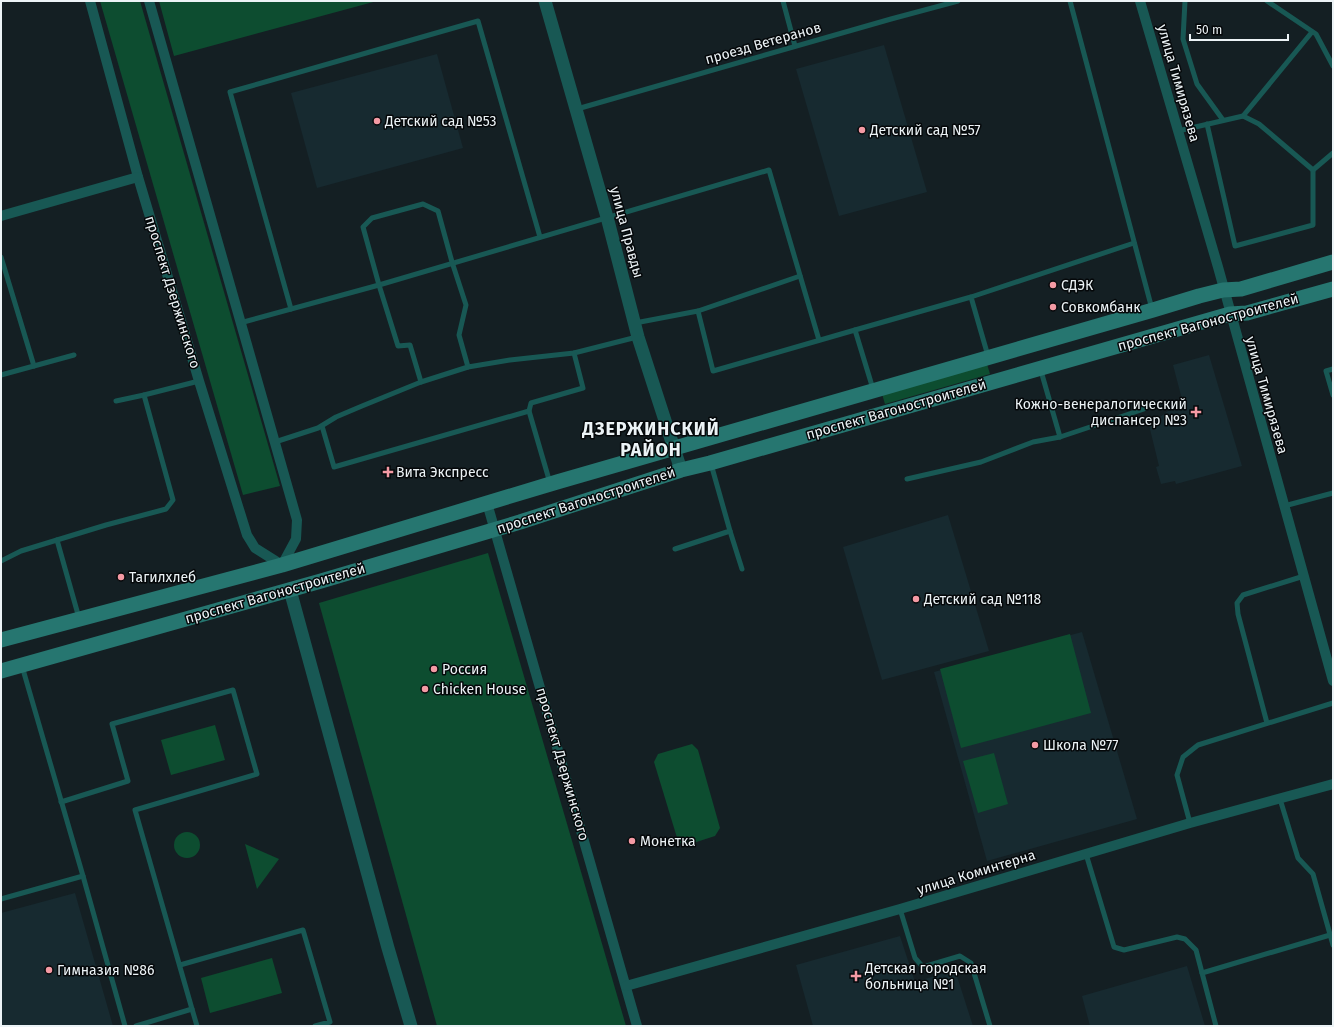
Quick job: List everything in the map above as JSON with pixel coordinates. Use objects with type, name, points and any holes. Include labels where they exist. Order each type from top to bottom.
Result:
[{"type":"main road","name":"проспект Вагоностроителей","points":[[1,640],[282,565],[550,484],[1199,296],[1223,290],[1241,289],[1333,262]]},
{"type":"main road","name":"проспект Вагоностроителей","points":[[1,671],[290,590],[495,529],[681,470],[1230,314],[1247,313],[1333,289]]},
{"type":"main road","points":[[282,565],[290,590]]},
{"type":"street","name":"проспект Дзержинского","points":[[90,1],[138,176],[247,535],[255,548],[282,565]]},
{"type":"street","points":[[149,1],[297,520],[296,538],[282,565]]},
{"type":"street","name":"улица Правды","points":[[544,1],[607,217],[638,337],[681,470]]},
{"type":"street","name":"улица Тимирязева","points":[[1140,1],[1333,681]]},
{"type":"street","points":[[1,216],[138,176]]},
{"type":"street","name":"проспект Дзержинского","points":[[487,503],[637,1026]]},
{"type":"street","points":[[290,590],[388,948],[411,1026]]},
{"type":"street","name":"улица Коминтерна","points":[[626,986],[900,909],[1190,823],[1333,784]]},
{"type":"lane","points":[[783,1],[795,46]]},
{"type":"lane","name":"проезд Ветеранов","points":[[576,109],[958,1]]},
{"type":"lane","points":[[1070,1],[1153,310]]},
{"type":"lane","points":[[1185,1],[1183,39],[1197,84],[1223,120]]},
{"type":"lane","points":[[1267,1],[1316,34],[1333,66]]},
{"type":"lane","points":[[291,309],[230,92],[478,20],[540,237]]},
{"type":"lane","points":[[1243,116],[1312,32]]},
{"type":"lane","points":[[1178,131],[1223,120],[1243,116],[1259,124],[1313,170],[1313,225],[1235,246],[1207,124]]},
{"type":"lane","points":[[1313,170],[1333,153]]},
{"type":"lane","points":[[240,323],[379,285],[452,262],[769,170],[819,340]]},
{"type":"lane","points":[[420,382],[410,345],[398,346],[379,285],[364,227],[372,218],[423,204],[438,211],[466,305],[459,335],[468,366]]},
{"type":"lane","points":[[698,311],[713,371],[971,297],[1134,243]]},
{"type":"lane","points":[[1,257],[34,366]]},
{"type":"lane","points":[[635,323],[698,311],[800,276]]},
{"type":"lane","points":[[971,297],[988,357]]},
{"type":"lane","points":[[855,330],[873,390]]},
{"type":"lane","points":[[275,442],[318,428],[336,417],[420,382],[468,366],[574,353],[638,337]]},
{"type":"lane","points":[[550,484],[529,411],[532,402],[583,388],[574,353]]},
{"type":"lane","points":[[1,375],[74,355]]},
{"type":"lane","points":[[1040,368],[1060,437]]},
{"type":"lane","points":[[1333,369],[1326,371],[1333,395]]},
{"type":"lane","points":[[116,401],[144,396],[199,381]]},
{"type":"lane","points":[[1,561],[21,551],[166,509],[173,500],[144,396]]},
{"type":"lane","points":[[907,479],[981,462],[1033,442],[1060,437],[1144,409]]},
{"type":"lane","points":[[322,426],[334,467],[529,411]]},
{"type":"lane","points":[[710,463],[742,569]]},
{"type":"lane","points":[[1284,506],[1333,493]]},
{"type":"lane","points":[[675,549],[730,531]]},
{"type":"lane","points":[[57,540],[79,619]]},
{"type":"lane","points":[[1267,724],[1238,614],[1237,603],[1243,595],[1304,576]]},
{"type":"lane","points":[[22,665],[125,1026]]},
{"type":"lane","points":[[61,802],[128,781],[112,724],[233,690],[257,774],[135,810],[197,1026]]},
{"type":"lane","points":[[1190,823],[1177,775],[1183,758],[1198,745],[1333,703]]},
{"type":"lane","points":[[1280,799],[1298,858],[1313,874],[1333,945]]},
{"type":"lane","points":[[1086,854],[1114,947],[1124,950],[1177,937],[1185,939],[1196,950],[1216,1026]]},
{"type":"lane","points":[[1,899],[82,876]]},
{"type":"lane","points":[[900,909],[915,958],[923,967],[960,956],[971,963],[990,1026]]},
{"type":"lane","points":[[180,965],[303,930],[330,1022],[315,1026]]},
{"type":"lane","points":[[1202,973],[1330,935]]},
{"type":"lane","points":[[136,1026],[192,1009]]},
{"type":"shaded area","name":"Детский сад №57","points":[[884,45],[927,192],[839,216],[796,69]]},
{"type":"shaded area","name":"Детский сад №53","points":[[437,54],[463,148],[317,188],[291,93]]},
{"type":"shaded area","name":"Кожно-венералогический диспансер №3","points":[[1209,355],[1242,466],[1176,484],[1175,481],[1161,484],[1156,467],[1159,466],[1148,421],[1156,420],[1176,405],[1183,403],[1173,365]]},
{"type":"shaded area","name":"Детский сад №118","points":[[948,515],[989,651],[882,680],[843,547]]},
{"type":"shaded area","name":"Школа №77","points":[[1082,632],[1137,819],[987,861],[934,672]]},
{"type":"shaded area","name":"Гимназия №86","points":[[75,893],[113,1026],[1,1026],[1,913]]},
{"type":"shaded area","name":"Детская городская больница №1","points":[[900,936],[915,982],[955,970],[973,1026],[813,1026],[796,965]]},
{"type":"shaded area","points":[[1187,966],[1205,1026],[1090,1026],[1082,996]]},
{"type":"green space","points":[[100,1],[140,1],[280,486],[243,495]]},
{"type":"green space","points":[[159,1],[377,1],[174,56]]},
{"type":"green space","points":[[987,364],[990,374],[885,404],[882,394]]},
{"type":"green space","points":[[488,553],[626,1026],[437,1026],[319,603]]},
{"type":"green space","points":[[1070,634],[1091,713],[961,748],[940,669]]},
{"type":"green space","points":[[215,725],[225,760],[171,775],[161,740]]},
{"type":"green space","points":[[692,744],[698,750],[720,828],[715,836],[684,846],[678,841],[654,762],[658,754]]},
{"type":"green space","points":[[994,753],[1008,804],[978,813],[963,761]]},
{"type":"green space","points":[[187,832],[196,836],[200,845],[196,854],[187,858],[178,854],[174,845],[178,836]]},
{"type":"green space","points":[[245,844],[279,859],[257,889]]},
{"type":"green space","points":[[272,958],[282,993],[210,1013],[201,978]]},
{"type":"place","name":"Детский сад №53","points":[[377,121]]},
{"type":"place","name":"Детский сад №57","points":[[862,130]]},
{"type":"place","name":"СДЭК","points":[[1053,285]]},
{"type":"place","name":"Совкомбанк","points":[[1053,307]]},
{"type":"place","name":"Кожно-венералогический диспансер №3","points":[[1196,412]]},
{"type":"place","name":"Вита Экспресс","points":[[388,472]]},
{"type":"place","name":"Тагилхлеб","points":[[121,577]]},
{"type":"place","name":"Детский сад №118","points":[[916,599]]},
{"type":"place","name":"Россия","points":[[434,669]]},
{"type":"place","name":"Chicken House","points":[[425,689]]},
{"type":"place","name":"Школа №77","points":[[1035,745]]},
{"type":"place","name":"Монетка","points":[[632,841]]},
{"type":"place","name":"Гимназия №86","points":[[49,970]]},
{"type":"place","name":"Детская городская больница №1","points":[[856,976]]},
{"type":"district","name":"ДЗЕРЖИНСКИЙ РАЙОН","points":[[651,439]]}]
